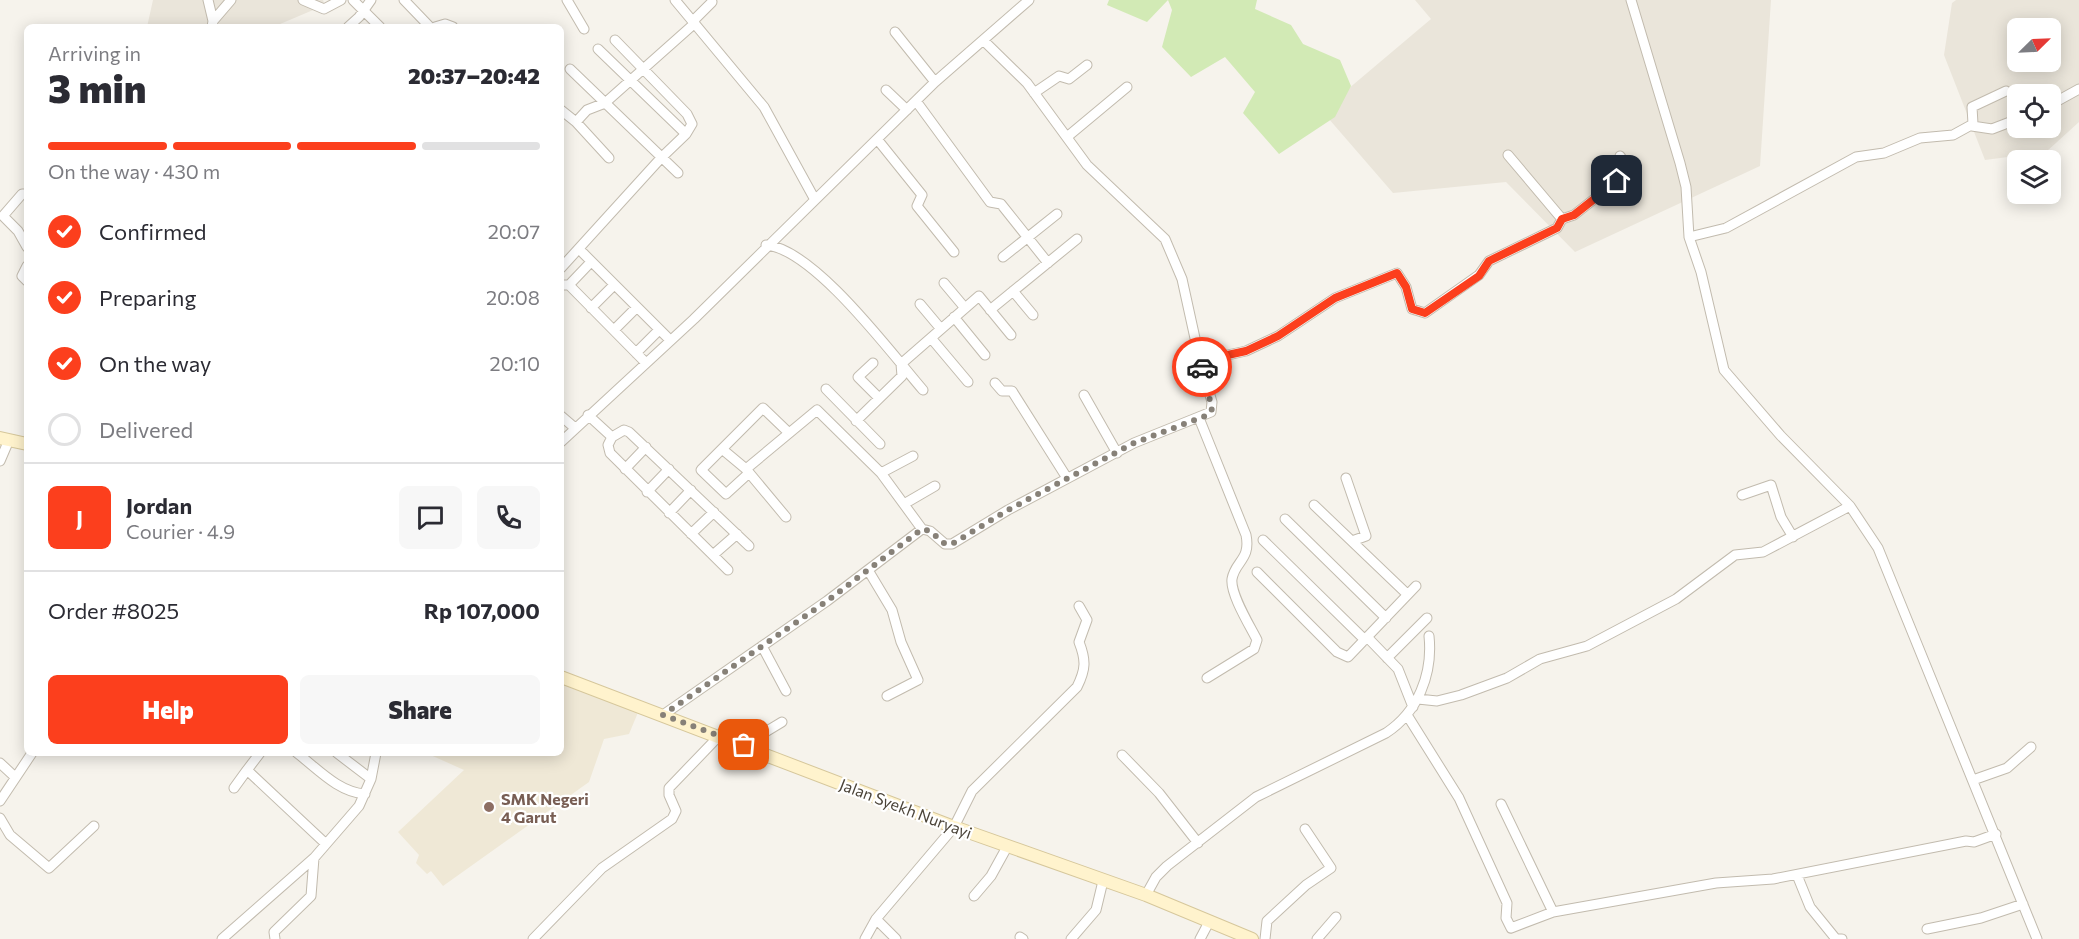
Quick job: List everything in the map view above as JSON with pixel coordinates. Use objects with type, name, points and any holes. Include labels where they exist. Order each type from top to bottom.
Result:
[{"type":"main road","points":[[4,439],[24,443]]},
{"type":"main road","name":"Jalan Syekh Nuryayi","points":[[564,678],[1007,847],[1146,895],[1252,939]]},
{"type":"street","points":[[208,0],[210,24]]},
{"type":"street","points":[[211,24],[231,0]]},
{"type":"street","points":[[303,0],[324,9],[340,0]]},
{"type":"street","points":[[353,0],[377,24]]},
{"type":"street","points":[[351,24],[371,0]]},
{"type":"street","points":[[404,0],[427,24]]},
{"type":"street","points":[[567,0],[585,29]]},
{"type":"street","points":[[675,0],[764,107],[814,198]]},
{"type":"street","points":[[564,439],[670,340],[935,82],[1029,0]]},
{"type":"street","points":[[1631,0],[1680,163],[1686,187],[1689,237],[1701,272],[1724,370],[1780,436],[1850,506],[1887,565],[2037,939]]},
{"type":"street","points":[[576,122],[587,110],[605,103],[694,22],[712,2]]},
{"type":"street","points":[[895,32],[935,82]]},
{"type":"street","points":[[564,265],[661,158],[686,134],[692,124],[691,120],[615,40]]},
{"type":"street","points":[[788,432],[763,408],[701,470],[723,494],[732,490],[747,471],[788,432],[814,411],[821,412],[881,473],[922,529],[930,531],[948,545],[1067,478],[1151,436],[1211,412],[1213,406],[1200,361],[1182,279],[1165,239],[1087,165],[1015,69],[984,41]]},
{"type":"street","points":[[598,49],[686,134]]},
{"type":"street","points":[[1034,93],[1059,76],[1069,79],[1087,64]]},
{"type":"street","points":[[570,69],[678,174]]},
{"type":"street","points":[[1066,137],[1127,87]]},
{"type":"street","points":[[2061,99],[2079,89]]},
{"type":"street","points":[[886,90],[907,110]]},
{"type":"street","points":[[1972,126],[1972,107],[2006,91]]},
{"type":"street","points":[[916,101],[990,202],[1001,204],[1048,263]]},
{"type":"street","points":[[564,112],[609,158]]},
{"type":"street","points":[[1689,237],[1726,228],[1856,158],[1884,153],[1914,140],[1953,135],[1972,126],[1992,129],[2007,124]]},
{"type":"street","points":[[877,139],[922,195],[917,206],[954,252]]},
{"type":"street","points":[[1508,155],[1562,219]]},
{"type":"street","points":[[1200,361],[1246,351],[1278,336],[1335,298],[1397,273],[1406,287],[1412,309],[1424,314],[1479,276],[1489,261],[1540,237],[1546,231],[1557,228],[1562,219],[1574,215],[1627,173],[1629,169],[1620,156]]},
{"type":"street","points":[[24,194],[3,216],[18,231],[24,242]]},
{"type":"street","points":[[1003,257],[1057,214]]},
{"type":"street","points":[[990,310],[1077,239]]},
{"type":"street","points":[[766,245],[782,248],[793,254],[825,281],[923,390]]},
{"type":"street","points":[[583,253],[670,340]]},
{"type":"street","points":[[590,263],[565,285],[646,363]]},
{"type":"street","points":[[944,283],[964,308]]},
{"type":"street","points":[[591,308],[613,286]]},
{"type":"street","points":[[1013,291],[1033,315]]},
{"type":"street","points":[[900,364],[979,296],[1011,335]]},
{"type":"street","points":[[920,304],[941,328]]},
{"type":"street","points":[[614,330],[636,308]]},
{"type":"street","points":[[954,317],[986,355]]},
{"type":"street","points":[[636,353],[658,331]]},
{"type":"street","points":[[931,338],[968,382]]},
{"type":"street","points":[[873,363],[858,377],[879,398]]},
{"type":"street","points":[[856,420],[902,376],[900,364]]},
{"type":"street","points":[[995,383],[1002,391],[1012,391],[1067,478]]},
{"type":"street","points":[[826,389],[880,444]]},
{"type":"street","points":[[1084,395],[1117,453]]},
{"type":"street","points":[[588,415],[612,437]]},
{"type":"street","points":[[1199,418],[1246,535],[1247,549],[1233,575],[1233,585],[1257,640],[1254,649],[1207,678]]},
{"type":"street","points":[[564,419],[575,428]]},
{"type":"street","points":[[728,570],[625,469],[608,449],[612,437],[624,430],[646,447],[749,546]]},
{"type":"street","points":[[0,461],[4,439]]},
{"type":"street","points":[[625,469],[646,447]]},
{"type":"street","points":[[722,449],[747,471],[786,518]]},
{"type":"street","points":[[881,473],[913,456]]},
{"type":"street","points":[[647,492],[669,469]]},
{"type":"street","points":[[1346,478],[1366,536],[1352,541]]},
{"type":"street","points":[[1742,495],[1771,485],[1781,517],[1793,537]]},
{"type":"street","points":[[904,504],[935,486]]},
{"type":"street","points":[[669,513],[691,490]]},
{"type":"street","points":[[1314,505],[1407,594]]},
{"type":"street","points":[[1413,707],[1461,695],[1507,678],[1540,659],[1587,645],[1682,595],[1736,555],[1759,553],[1850,506]]},
{"type":"street","points":[[691,534],[714,512]]},
{"type":"street","points":[[1285,519],[1386,618]]},
{"type":"street","points":[[663,715],[868,570],[922,529]]},
{"type":"street","points":[[713,555],[737,534]]},
{"type":"street","points":[[1263,540],[1398,669],[1413,707],[1459,798],[1507,903],[1506,918],[1511,928],[1508,938]]},
{"type":"street","points":[[868,570],[892,610],[901,642],[918,680],[887,696]]},
{"type":"street","points":[[1257,572],[1337,652],[1348,657],[1416,586]]},
{"type":"street","points":[[865,939],[876,920],[954,827],[975,787],[1077,687],[1085,672],[1086,661],[1079,642],[1087,620],[1079,606]]},
{"type":"street","points":[[1387,658],[1427,618]]},
{"type":"street","points":[[1146,895],[1161,871],[1256,797],[1386,733],[1413,707],[1429,668],[1429,636]]},
{"type":"street","points":[[762,646],[786,691]]},
{"type":"street","points":[[744,745],[782,722]]},
{"type":"street","points":[[533,939],[602,868],[672,819],[676,811],[669,795],[669,788],[720,736]]},
{"type":"street","points":[[1973,780],[2007,768],[2031,747]]},
{"type":"street","points":[[1122,755],[1159,793],[1198,843]]},
{"type":"street","points":[[0,801],[30,756]]},
{"type":"street","points":[[234,788],[258,756]]},
{"type":"street","points":[[301,756],[333,782],[351,792],[365,794]]},
{"type":"street","points":[[341,756],[372,779]]},
{"type":"street","points":[[222,939],[314,858],[353,815],[372,779],[376,756]]},
{"type":"street","points":[[0,763],[15,777]]},
{"type":"street","points":[[247,770],[326,844]]},
{"type":"street","points":[[1501,804],[1553,912]]},
{"type":"street","points":[[0,818],[10,835],[50,868],[94,826]]},
{"type":"street","points":[[1265,939],[1267,921],[1306,885],[1331,868],[1305,830]]},
{"type":"street","points":[[1511,928],[1553,912],[1716,883],[1757,882],[1797,875],[1966,841],[1974,842],[1996,834]]},
{"type":"street","points":[[974,896],[991,876],[1007,847]]},
{"type":"street","points":[[275,939],[274,932],[277,926],[311,896],[314,858]]},
{"type":"street","points":[[1797,875],[1810,907],[1836,939],[1842,939]]},
{"type":"street","points":[[1071,939],[1096,910],[1103,881]]},
{"type":"street","points":[[1927,929],[1981,918],[2023,904]]},
{"type":"street","points":[[1317,939],[1336,917]]},
{"type":"street","points":[[876,920],[896,939]]},
{"type":"street","points":[[1200,939],[1209,922]]},
{"type":"shaded area","points":[[153,0],[323,0],[325,5],[280,24],[148,24]]},
{"type":"shaded area","points":[[1415,0],[1771,0],[1760,166],[1575,252],[1506,182],[1393,193],[1322,111],[1431,19]]},
{"type":"shaded area","points":[[1956,0],[2079,0],[2079,122],[2048,150],[2007,150],[2007,157],[1985,160],[1944,55],[1952,3]]},
{"type":"shaded area","name":"SMK Negeri 4 Garut","points":[[564,683],[639,710],[629,734],[604,739],[589,782],[443,886],[431,871],[427,874],[416,863],[419,855],[398,832],[464,770],[433,756],[564,756]]},
{"type":"green space","points":[[1109,0],[1168,0],[1147,22],[1107,5]]},
{"type":"green space","points":[[1168,0],[1257,0],[1255,9],[1291,25],[1303,44],[1340,60],[1351,86],[1335,117],[1279,154],[1243,113],[1255,92],[1225,57],[1191,77],[1162,47],[1172,10]]},
{"type":"way so far","points":[[744,745],[663,715],[827,601],[922,529],[930,531],[945,544],[952,544],[1008,510],[1134,443],[1208,415],[1212,409],[1212,402],[1202,367]]},
{"type":"place","name":"SMK Negeri 4 Garut","points":[[489,807]]},
{"type":"route","points":[[1202,367],[1200,361],[1246,351],[1299,324],[1335,298],[1397,273],[1406,287],[1412,309],[1423,314],[1479,276],[1489,261],[1540,237],[1546,231],[1557,228],[1562,219],[1574,215],[1617,181]]}]
